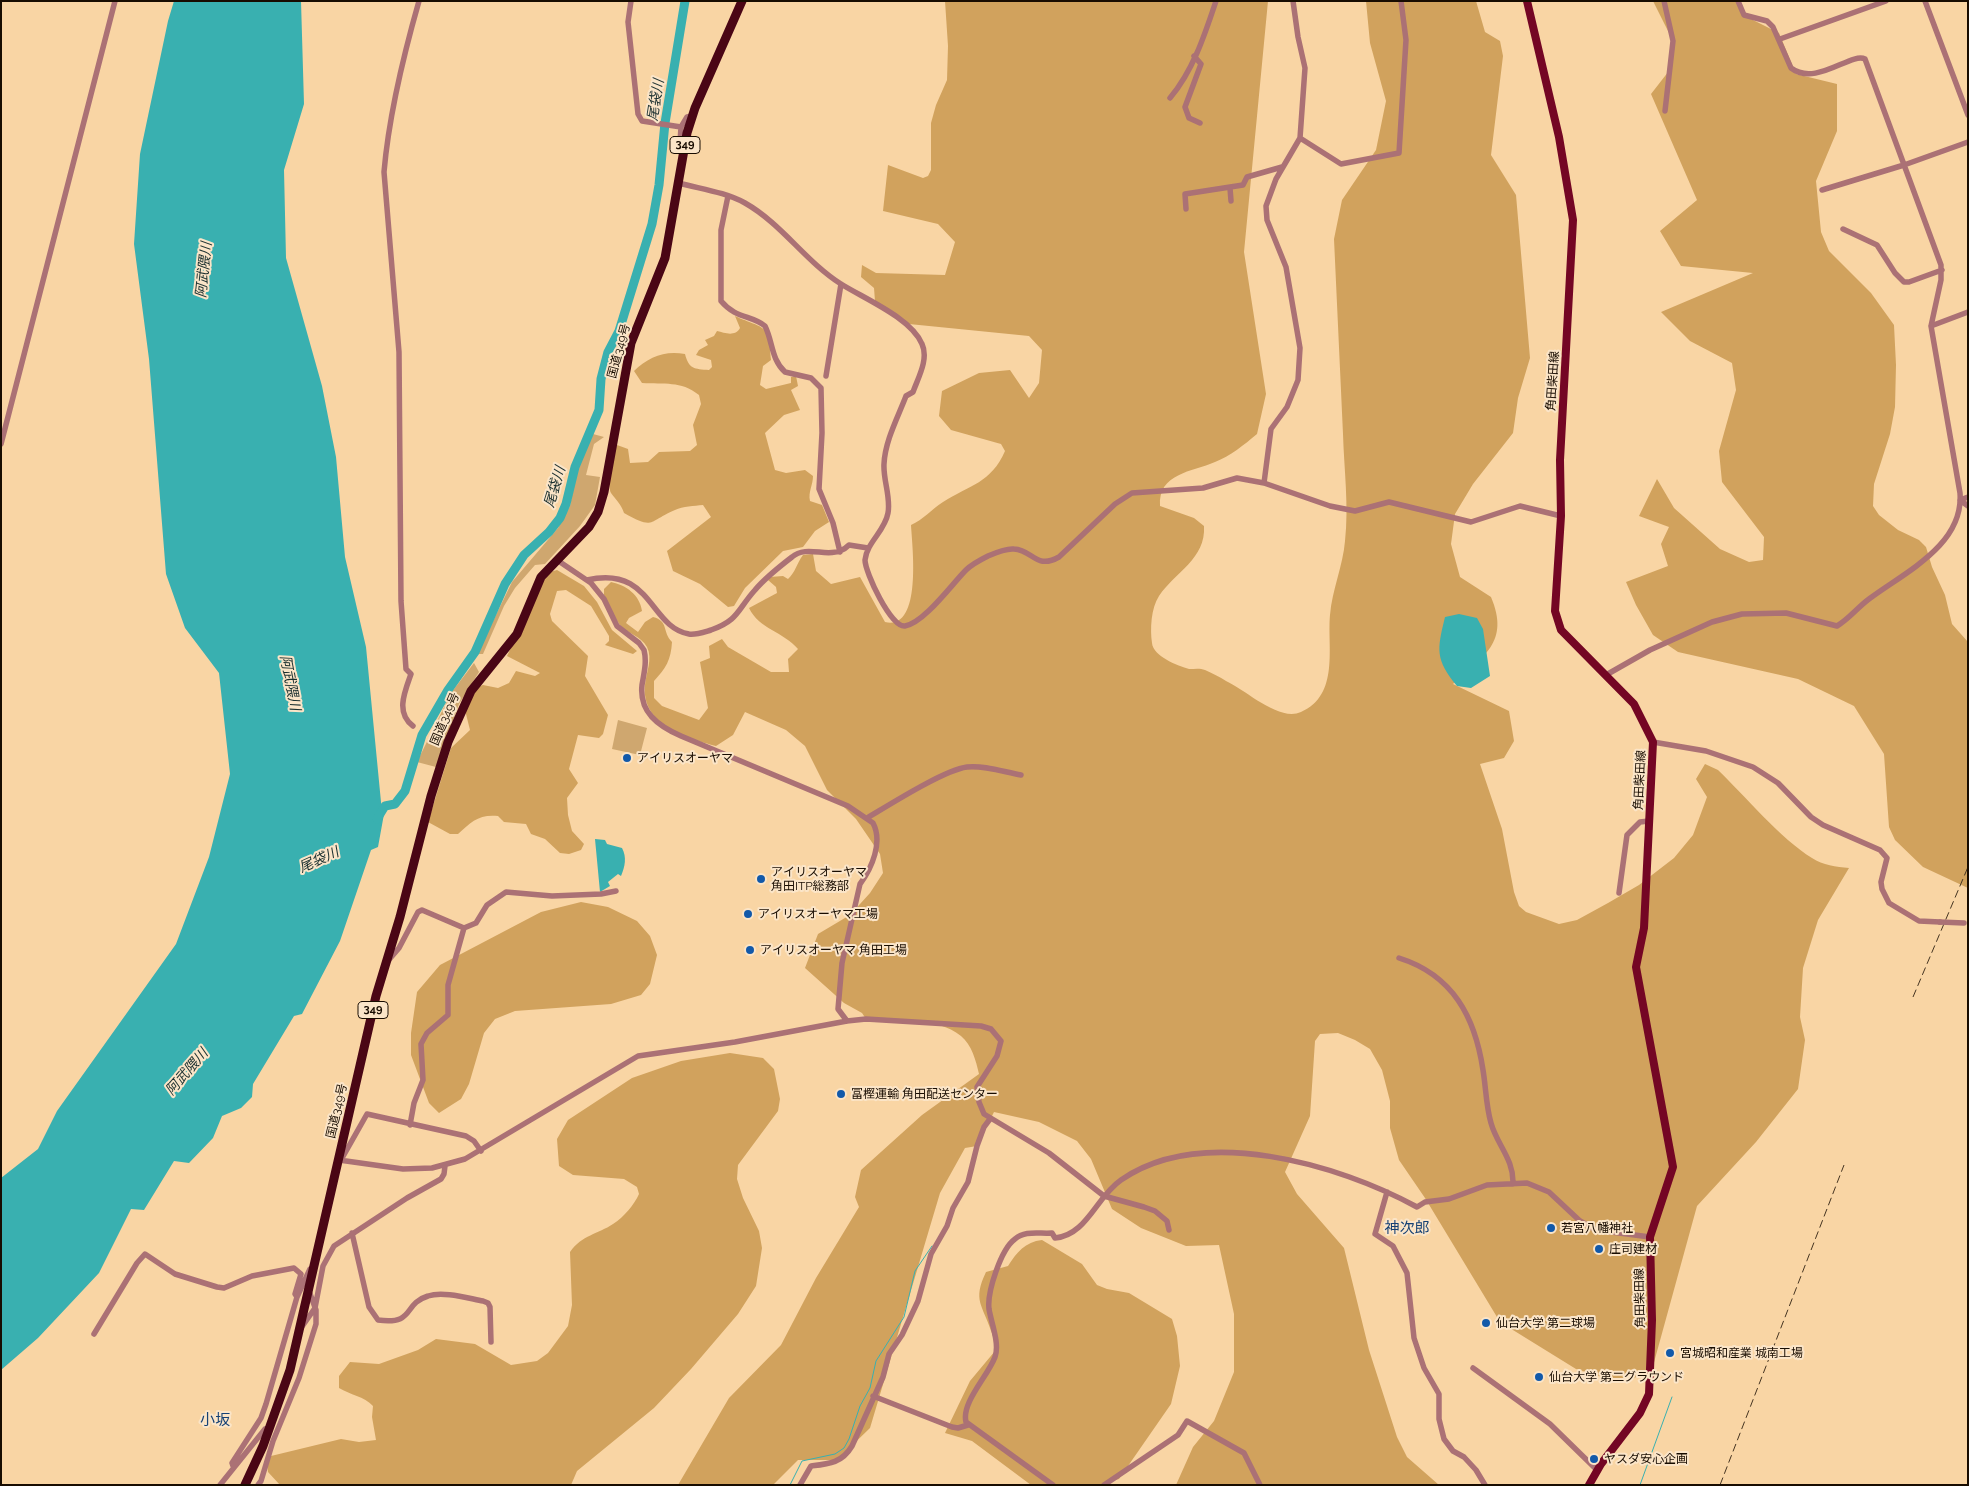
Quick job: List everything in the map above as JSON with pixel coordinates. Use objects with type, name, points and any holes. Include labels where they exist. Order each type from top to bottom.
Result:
[{"type":"highway","name":"国道349号","points":[[245,1485],[256,1465],[290,1370],[340,1160],[376,996],[400,917],[431,796],[456,720],[476,683],[517,634],[546,568],[557,560],[588,527],[602,500],[631,343],[665,258],[683,154],[692,116],[742,1]]},
{"type":"main road","name":"角田柴田線","points":[[1527,1],[1559,137],[1573,220],[1560,460],[1561,516],[1555,611],[1561,630],[1634,704],[1653,742],[1644,928],[1636,967],[1673,1168],[1650,1237],[1652,1320],[1649,1394],[1640,1413],[1597,1470],[1589,1485]]},
{"type":"street","points":[[1,444],[115,1]]},
{"type":"street","points":[[413,726],[405,718],[402,708],[404,693],[411,674],[406,668],[400,602],[399,352],[384,172],[387,143],[397,90],[419,1]]},
{"type":"street","points":[[631,1],[628,22],[638,114],[642,121],[681,127]]},
{"type":"street","points":[[1170,98],[1178,88],[1194,56],[1216,1]]},
{"type":"street","points":[[1264,483],[1271,429],[1288,407],[1298,380],[1300,348],[1286,267],[1267,213],[1269,193],[1300,138],[1305,68],[1293,1]]},
{"type":"street","points":[[1300,138],[1340,164],[1400,153],[1406,40],[1401,1]]},
{"type":"street","points":[[1664,1],[1673,41],[1666,111]]},
{"type":"street","points":[[1606,675],[1650,650],[1712,622],[1742,614],[1786,613],[1837,626],[1867,600],[1932,556],[1956,520],[1960,500],[1931,326],[1942,270],[1865,59],[1859,58],[1827,71],[1802,73],[1791,68],[1776,31],[1767,22],[1744,15],[1738,1]]},
{"type":"street","points":[[1780,39],[1886,1]]},
{"type":"street","points":[[1925,1],[1968,115]]},
{"type":"street","points":[[1194,56],[1201,64],[1185,107],[1189,118],[1200,123]]},
{"type":"street","points":[[683,154],[680,142],[681,127],[687,117],[692,116]]},
{"type":"street","points":[[1822,190],[1904,165],[1968,142]]},
{"type":"street","points":[[1186,209],[1185,194],[1243,185],[1247,177],[1282,167]]},
{"type":"street","points":[[679,183],[728,196],[757,210],[841,284],[915,332],[925,351],[913,392],[906,396],[886,449],[884,471],[888,512],[883,525],[868,548],[865,562],[880,598],[896,623],[904,626],[921,617],[967,569],[979,560],[996,553],[1014,549],[1038,560],[1050,562],[1059,557],[1115,504],[1132,493],[1203,488],[1237,478],[1264,483],[1330,506],[1355,512],[1389,502],[1471,522],[1520,506],[1561,516]]},
{"type":"street","points":[[1230,188],[1231,201]]},
{"type":"street","points":[[728,196],[721,230],[721,301],[726,308],[765,326],[771,337],[774,356],[785,372],[811,378],[821,388],[820,495],[833,523],[840,552]]},
{"type":"street","points":[[1844,229],[1877,245],[1895,273],[1904,282],[1909,282],[1942,270]]},
{"type":"street","points":[[826,376],[841,284]]},
{"type":"street","points":[[1931,326],[1968,312]]},
{"type":"street","points":[[1960,500],[1968,497]]},
{"type":"street","points":[[1960,500],[1968,506]]},
{"type":"street","points":[[588,580],[608,578],[624,580],[646,598],[670,623],[688,634],[700,634],[728,623],[756,589],[794,555],[809,552],[840,552],[849,545],[868,548]]},
{"type":"street","points":[[557,560],[588,580],[604,599],[617,626],[640,643],[644,650],[643,701],[655,722],[681,736],[848,806],[873,822],[878,842],[867,874],[860,884],[842,964],[838,1009],[847,1020]]},
{"type":"street","points":[[1653,742],[1722,755],[1762,772],[1823,825],[1880,850],[1887,858],[1882,889],[1889,903],[1919,921],[1966,923]]},
{"type":"street","points":[[867,818],[956,770],[967,767],[984,768],[1021,775]]},
{"type":"street","points":[[1620,893],[1627,835],[1640,822],[1649,821]]},
{"type":"street","points":[[464,928],[476,923],[487,905],[506,892],[552,896],[601,894],[616,891]]},
{"type":"street","points":[[386,962],[399,948],[420,910],[441,916],[464,928]]},
{"type":"street","points":[[410,1125],[414,1103],[422,1080],[421,1044],[426,1033],[448,1015],[448,985],[464,928]]},
{"type":"street","points":[[1400,958],[1418,964],[1437,975],[1451,990],[1466,1013],[1481,1059],[1492,1126],[1507,1154],[1513,1172],[1512,1184]]},
{"type":"street","points":[[481,1152],[471,1138],[370,1114],[365,1115],[340,1160],[403,1169],[445,1166],[481,1152],[638,1056],[735,1042],[847,1020],[903,1020],[981,1026],[991,1029],[1001,1042],[997,1056],[977,1087],[979,1102],[984,1114],[1049,1153],[1104,1196],[1155,1211],[1168,1221],[1169,1230]]},
{"type":"street","points":[[800,1485],[811,1466],[834,1464],[848,1453],[882,1377],[889,1354],[902,1335],[918,1301],[931,1254],[968,1182],[976,1146],[990,1118]]},
{"type":"street","points":[[1053,1485],[968,1425],[965,1417],[967,1406],[996,1355],[989,1300],[1001,1257],[1015,1238],[1032,1233],[1052,1233],[1055,1238],[1066,1237],[1081,1226],[1104,1196],[1120,1181],[1149,1166],[1180,1157],[1210,1152],[1240,1152],[1274,1157],[1322,1169],[1387,1192],[1417,1207],[1425,1202],[1441,1201],[1487,1185],[1527,1183],[1549,1192],[1580,1221],[1596,1230],[1650,1237]]},
{"type":"street","points":[[258,1485],[310,1348],[316,1324],[315,1308],[325,1260],[334,1246],[441,1179],[445,1166]]},
{"type":"street","points":[[1387,1192],[1375,1234],[1393,1246],[1407,1272],[1414,1338],[1424,1368],[1440,1394],[1439,1418],[1444,1440],[1453,1451],[1464,1457],[1476,1470],[1485,1485]]},
{"type":"street","points":[[352,1234],[370,1311],[378,1320],[394,1321],[405,1318],[418,1300],[430,1295],[483,1301],[488,1303],[490,1307],[492,1342]]},
{"type":"street","points":[[94,1334],[136,1263],[145,1254],[175,1274],[224,1288],[252,1276],[294,1268],[301,1274],[295,1294],[297,1297]]},
{"type":"street","points":[[234,1466],[232,1463],[257,1424],[266,1404],[297,1297],[310,1270],[315,1264]]},
{"type":"street","points":[[309,1291],[315,1308]]},
{"type":"street","points":[[300,1329],[315,1308]]},
{"type":"street","points":[[1473,1368],[1550,1424],[1597,1470]]},
{"type":"street","points":[[873,1396],[952,1427],[958,1428],[968,1425]]},
{"type":"street","points":[[1104,1485],[1178,1435],[1186,1421],[1244,1453],[1260,1485]]},
{"type":"street","points":[[220,1485],[265,1430],[270,1428]]},
{"type":"shaded area","points":[[945,1],[1268,1],[1244,252],[1266,394],[1257,434],[1226,457],[1178,475],[1170,480],[1161,495],[1160,506],[1194,518],[1204,526],[1200,547],[1195,556],[1166,587],[1156,601],[1151,631],[1153,648],[1167,660],[1189,669],[1205,670],[1234,685],[1263,704],[1283,713],[1292,714],[1301,712],[1313,704],[1322,694],[1327,682],[1330,655],[1329,627],[1331,606],[1345,541],[1346,501],[1334,239],[1342,200],[1376,150],[1386,101],[1370,43],[1366,1],[1476,1],[1485,32],[1500,41],[1503,56],[1491,155],[1516,195],[1530,358],[1518,398],[1513,433],[1473,484],[1455,514],[1451,544],[1460,577],[1491,597],[1496,613],[1497,626],[1496,637],[1491,647],[1475,665],[1453,684],[1509,711],[1514,741],[1504,758],[1480,764],[1502,829],[1514,892],[1519,906],[1526,912],[1559,924],[1577,920],[1639,885],[1674,858],[1693,835],[1707,797],[1696,779],[1705,764],[1718,770],[1776,829],[1800,850],[1821,862],[1849,868],[1818,920],[1803,968],[1800,1017],[1805,1040],[1798,1089],[1756,1142],[1697,1206],[1653,1366],[1633,1379],[1613,1380],[1576,1369],[1500,1322],[1425,1198],[1399,1160],[1390,1128],[1390,1101],[1382,1070],[1370,1049],[1338,1033],[1320,1034],[1315,1041],[1310,1116],[1285,1172],[1297,1194],[1344,1248],[1369,1350],[1397,1437],[1407,1457],[1439,1485],[1176,1485],[1193,1447],[1214,1421],[1234,1372],[1234,1314],[1219,1245],[1186,1246],[1141,1228],[1112,1209],[1091,1159],[1077,1141],[1039,1122],[994,1112],[977,1146],[965,1148],[940,1193],[870,1428],[837,1460],[798,1460],[773,1485],[678,1485],[729,1398],[781,1345],[816,1278],[859,1207],[855,1197],[861,1170],[922,1115],[979,1074],[971,1049],[961,1036],[940,1025],[928,1022],[866,1019],[862,1013],[844,1003],[805,968],[818,934],[850,915],[870,893],[883,873],[880,854],[856,819],[827,790],[805,746],[786,730],[745,712],[733,735],[716,746],[679,734],[658,720],[650,710],[646,699],[645,685],[649,661],[647,647],[641,640],[620,625],[604,595],[604,589],[611,582],[627,588],[635,596],[641,605],[642,611],[629,618],[626,623],[638,632],[645,622],[653,617],[661,621],[672,642],[667,663],[654,681],[654,698],[662,706],[699,720],[708,708],[700,662],[710,658],[709,646],[722,639],[728,647],[771,672],[789,672],[788,659],[798,649],[786,638],[759,621],[749,608],[777,593],[776,587],[768,580],[770,577],[783,576],[788,579],[803,555],[813,554],[816,571],[831,584],[860,577],[885,622],[897,621],[905,613],[910,601],[913,584],[911,525],[943,502],[986,477],[999,462],[1005,451],[1001,444],[951,430],[939,416],[942,391],[979,373],[1010,370],[1029,398],[1039,383],[1042,350],[1029,336],[909,324],[875,301],[874,288],[861,277],[862,265],[876,273],[945,275],[955,242],[938,224],[883,211],[888,165],[923,178],[928,176],[931,170],[931,123],[936,105],[947,80],[948,46]]},
{"type":"shaded area","points":[[1653,1],[1738,1],[1749,18],[1779,33],[1796,74],[1837,84],[1837,131],[1816,181],[1821,232],[1829,251],[1871,293],[1894,325],[1896,365],[1895,407],[1890,434],[1874,484],[1873,506],[1879,515],[1898,530],[1919,540],[1926,547],[1932,567],[1945,595],[1952,624],[1968,642],[1968,888],[1923,867],[1895,840],[1889,827],[1884,754],[1854,706],[1798,679],[1678,652],[1653,635],[1636,605],[1626,582],[1668,566],[1661,544],[1669,527],[1639,516],[1657,479],[1674,508],[1720,549],[1749,562],[1763,560],[1764,537],[1722,482],[1719,451],[1736,390],[1732,363],[1690,341],[1661,312],[1753,273],[1681,266],[1660,231],[1697,200],[1651,94],[1672,67],[1673,41]]},
{"type":"shaded area","points":[[735,316],[759,326],[767,333],[771,360],[763,366],[760,385],[766,389],[791,383],[791,377],[796,376],[798,386],[791,390],[800,410],[784,415],[765,433],[775,470],[786,473],[805,470],[813,476],[810,501],[822,505],[829,522],[815,531],[803,547],[783,551],[745,588],[734,606],[728,607],[700,584],[673,571],[667,551],[711,517],[703,505],[678,509],[655,521],[646,523],[624,513],[611,493],[610,477],[617,445],[628,449],[630,463],[648,462],[659,452],[690,451],[697,445],[693,425],[701,404],[699,395],[679,385],[642,383],[634,371],[651,358],[671,353],[685,354],[688,363],[693,367],[709,370],[712,367],[711,360],[696,355],[699,350],[708,345],[705,340],[714,336],[717,331],[730,334],[738,331],[740,328]]},
{"type":"shaded area","points":[[593,434],[604,437],[594,444],[586,475],[600,477],[595,505],[580,526],[545,564],[535,565],[515,588],[504,606],[483,654],[477,654],[512,582],[558,528],[570,506],[577,469]]},
{"type":"shaded area","points":[[557,570],[584,586],[597,602],[612,630],[637,651],[633,654],[605,645],[609,641],[609,636],[591,606],[566,590],[557,591],[550,614],[552,621],[588,656],[585,676],[608,715],[603,734],[599,738],[578,735],[569,769],[578,783],[567,798],[568,815],[572,831],[584,844],[581,850],[569,854],[560,853],[545,839],[531,834],[526,824],[504,822],[498,816],[480,818],[458,834],[450,834],[428,822],[451,748],[470,730],[465,710],[475,688],[483,685],[498,688],[509,683],[516,671],[535,676],[540,673],[507,656],[544,578],[550,572]]},
{"type":"shaded area","points":[[474,663],[479,672],[459,704],[436,767],[417,762],[451,693]]},
{"type":"shaded area","points":[[618,720],[647,728],[640,755],[612,749]]},
{"type":"shaded area","points":[[581,902],[608,907],[637,921],[650,936],[657,955],[650,984],[641,995],[611,1004],[515,1011],[495,1019],[484,1033],[469,1084],[461,1099],[439,1113],[429,1103],[411,1055],[411,1033],[417,992],[440,965],[541,912]]},
{"type":"shaded area","points":[[730,1053],[763,1058],[774,1069],[780,1099],[778,1111],[738,1165],[737,1179],[743,1198],[759,1231],[762,1248],[756,1286],[738,1314],[691,1369],[654,1408],[577,1471],[571,1485],[280,1485],[268,1472],[267,1463],[271,1456],[341,1439],[359,1442],[376,1440],[372,1417],[373,1406],[365,1400],[339,1388],[339,1376],[350,1362],[379,1364],[418,1350],[436,1339],[475,1344],[511,1365],[537,1361],[548,1353],[568,1326],[572,1305],[570,1252],[585,1238],[621,1218],[639,1194],[637,1187],[624,1179],[573,1175],[559,1166],[557,1139],[568,1120],[632,1078],[681,1061]]},
{"type":"shaded area","points":[[1042,1240],[1082,1264],[1097,1285],[1129,1293],[1172,1319],[1177,1336],[1180,1366],[1171,1404],[1119,1479],[1099,1485],[1031,1485],[972,1441],[945,1433],[970,1381],[995,1351],[993,1336],[979,1297],[986,1272],[1008,1266],[1022,1248]]},
{"type":"water","name":"阿武隈川","points":[[174,1],[301,1],[304,104],[284,170],[286,258],[322,386],[336,457],[345,557],[366,647],[381,802],[384,814],[378,847],[371,850],[340,941],[302,1014],[294,1016],[253,1084],[252,1097],[241,1108],[222,1116],[213,1138],[189,1163],[174,1161],[144,1210],[131,1209],[99,1273],[38,1338],[1,1370],[1,1178],[38,1149],[57,1111],[176,944],[209,857],[230,774],[219,673],[185,628],[166,574],[149,359],[134,244],[140,154],[168,21]]},
{"type":"water","points":[[1459,614],[1477,618],[1483,629],[1490,676],[1471,688],[1457,686],[1441,661],[1439,646],[1445,617]]},
{"type":"water","points":[[595,839],[605,840],[607,844],[622,848],[625,858],[621,876],[618,874],[608,882],[610,886],[600,892]]},
{"type":"waterway","name":"尾袋川","points":[[377,819],[385,806],[395,804],[405,791],[422,735],[448,690],[475,652],[505,584],[524,555],[549,532],[560,518],[566,504],[575,467],[599,410],[601,379],[608,352],[619,331],[652,224],[659,185],[665,123],[685,1]]},
{"type":"waterway","points":[[790,1485],[802,1461],[835,1454],[844,1448],[860,1406],[870,1388],[876,1361],[904,1317],[915,1271],[932,1246]]},
{"type":"waterway","points":[[1640,1485],[1672,1397]]},
{"type":"railway","points":[[1913,997],[1968,867]]},
{"type":"railway","points":[[1720,1485],[1844,1165]]},
{"type":"place","name":"アイリスオーヤマ","points":[[627,758]]},
{"type":"place","name":"アイリスオーヤマ 角田ITP総務部","points":[[761,879]]},
{"type":"place","name":"アイリスオーヤマ工場","points":[[748,914]]},
{"type":"place","name":"アイリスオーヤマ 角田工場","points":[[750,950]]},
{"type":"place","name":"冨樫運輸 角田配送センター","points":[[841,1094]]},
{"type":"place","name":"若宮八幡神社","points":[[1551,1228]]},
{"type":"place","name":"庄司建材","points":[[1599,1249]]},
{"type":"place","name":"仙台大学 第二球場","points":[[1486,1323]]},
{"type":"place","name":"宮城昭和産業 城南工場","points":[[1670,1353]]},
{"type":"place","name":"仙台大学 第二グラウンド","points":[[1539,1377]]},
{"type":"place","name":"ヤスダ安心企画","points":[[1594,1459]]},
{"type":"district","name":"神次郎","points":[[1407,1228]]},
{"type":"district","name":"小坂","points":[[215,1420]]}]
